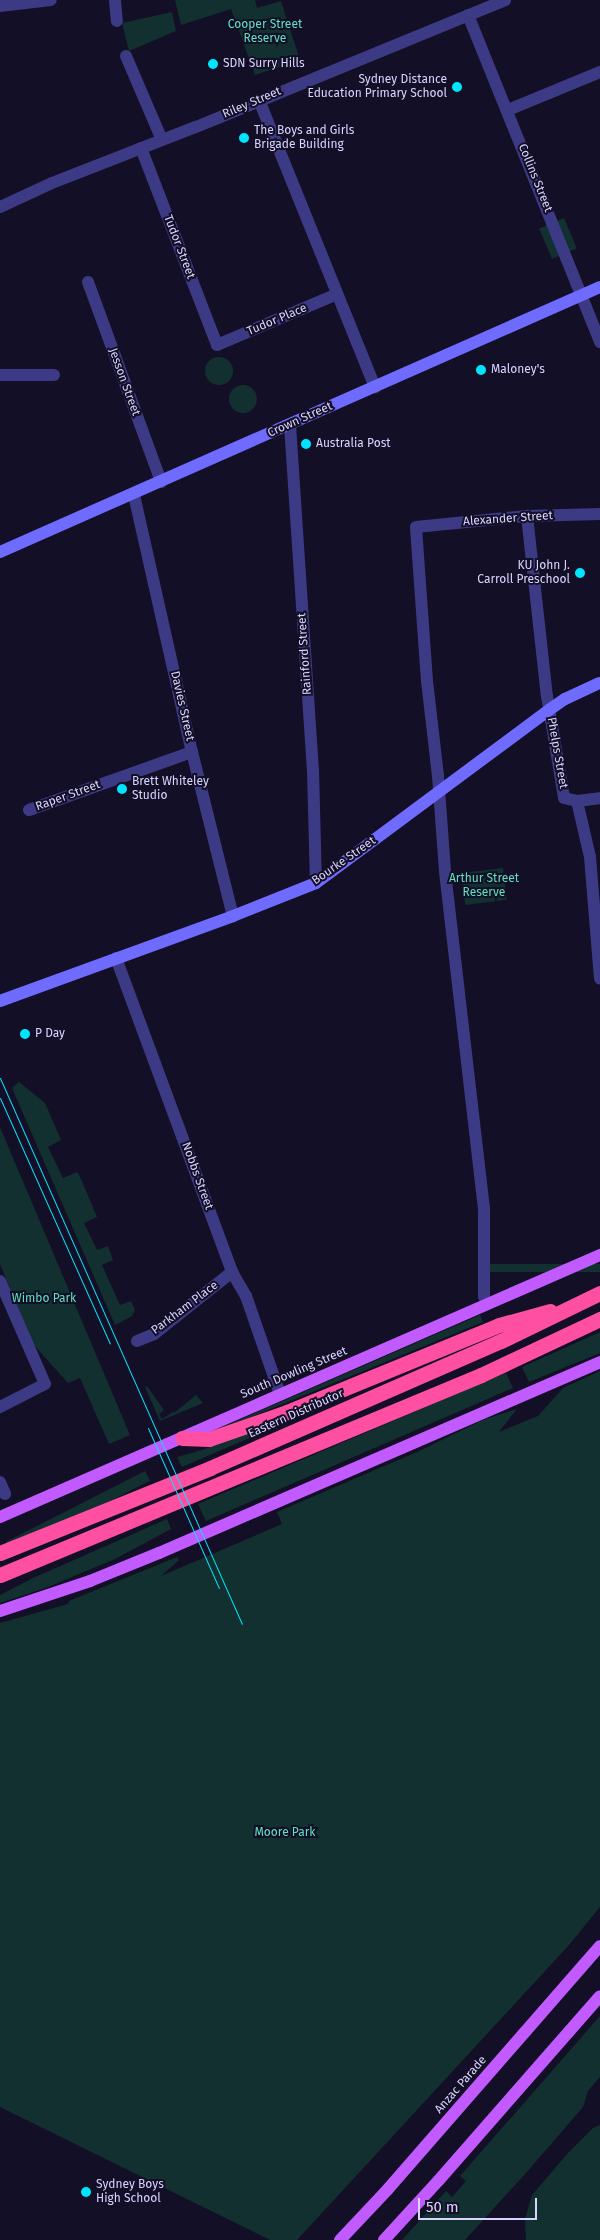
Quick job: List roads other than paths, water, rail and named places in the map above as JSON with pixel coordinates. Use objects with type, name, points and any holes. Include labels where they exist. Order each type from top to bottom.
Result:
[{"type":"highway","name":"Eastern Distributor","points":[[0,1553],[210,1468],[501,1342],[600,1293]]},
{"type":"highway","points":[[182,1438],[210,1439],[287,1412],[498,1325],[575,1304]]},
{"type":"highway","points":[[0,1575],[481,1375],[600,1319]]},
{"type":"main road","name":"South Dowling Street","points":[[0,1517],[600,1255]]},
{"type":"main road","points":[[0,1611],[90,1581],[159,1553],[600,1362]]},
{"type":"main road","name":"Anzac Parade","points":[[340,2240],[388,2189],[600,1946]]},
{"type":"main road","points":[[384,2240],[452,2166],[600,1996]]},
{"type":"street","points":[[0,6],[51,0]]},
{"type":"street","points":[[115,0],[117,21]]},
{"type":"street","name":"Riley Street","points":[[0,207],[52,183],[505,0]]},
{"type":"street","name":"Collins Street","points":[[468,15],[508,110],[580,296],[600,342]]},
{"type":"street","points":[[126,56],[162,140]]},
{"type":"street","points":[[508,110],[600,72]]},
{"type":"street","points":[[259,100],[375,387]]},
{"type":"street","name":"Tudor Street","points":[[141,148],[217,345]]},
{"type":"street","name":"Jesson Street","points":[[88,282],[161,482]]},
{"type":"street","name":"Crown Street","points":[[0,552],[134,495],[600,287]]},
{"type":"street","name":"Tudor Place","points":[[217,345],[336,294]]},
{"type":"street","points":[[0,375],[54,375]]},
{"type":"street","name":"Rainford Street","points":[[290,425],[313,770],[316,883]]},
{"type":"street","name":"Davies Street","points":[[134,495],[192,752],[233,916]]},
{"type":"street","name":"Alexander Street","points":[[439,793],[427,681],[416,527],[527,516],[600,514]]},
{"type":"street","name":"Phelps Street","points":[[527,516],[535,605],[549,710],[564,798],[577,801],[590,857],[598,922],[600,979]]},
{"type":"street","name":"Bourke Street","points":[[0,1001],[233,916],[316,883],[549,710],[565,699],[600,683]]},
{"type":"street","name":"Raper Street","points":[[29,810],[192,752]]},
{"type":"street","points":[[439,793],[447,889],[484,1209],[484,1297]]},
{"type":"street","points":[[577,801],[600,798]]},
{"type":"street","name":"Nobbs Street","points":[[116,958],[232,1272],[246,1296],[280,1394]]},
{"type":"street","name":"Parkham Place","points":[[137,1341],[154,1334],[232,1272]]},
{"type":"street","points":[[0,1281],[45,1384],[0,1407]]},
{"type":"tram line","points":[[0,1078],[242,1624]]},
{"type":"tram line","points":[[0,1098],[110,1344]]},
{"type":"tram line","points":[[148,1428],[219,1588]]},
{"type":"place","name":"SDN Surry Hills","points":[[213,64]]},
{"type":"place","name":"Sydney Distance Education Primary School","points":[[457,87]]},
{"type":"place","name":"The Boys and Girls Brigade Building","points":[[244,138]]},
{"type":"place","name":"Maloney's","points":[[481,370]]},
{"type":"place","name":"Australia Post","points":[[306,444]]},
{"type":"place","name":"KU John J. Carroll Preschool","points":[[580,573]]},
{"type":"place","name":"Brett Whiteley Studio","points":[[122,789]]},
{"type":"place","name":"P Day","points":[[25,1034]]},
{"type":"place","name":"Sydney Boys High School","points":[[86,2192]]},
{"type":"park label","name":"Cooper Street Reserve","points":[[265,32]]},
{"type":"park label","name":"Arthur Street Reserve","points":[[484,886]]},
{"type":"park label","name":"Wimbo Park","points":[[44,1299]]},
{"type":"park label","name":"Moore Park","points":[[285,1833]]}]
